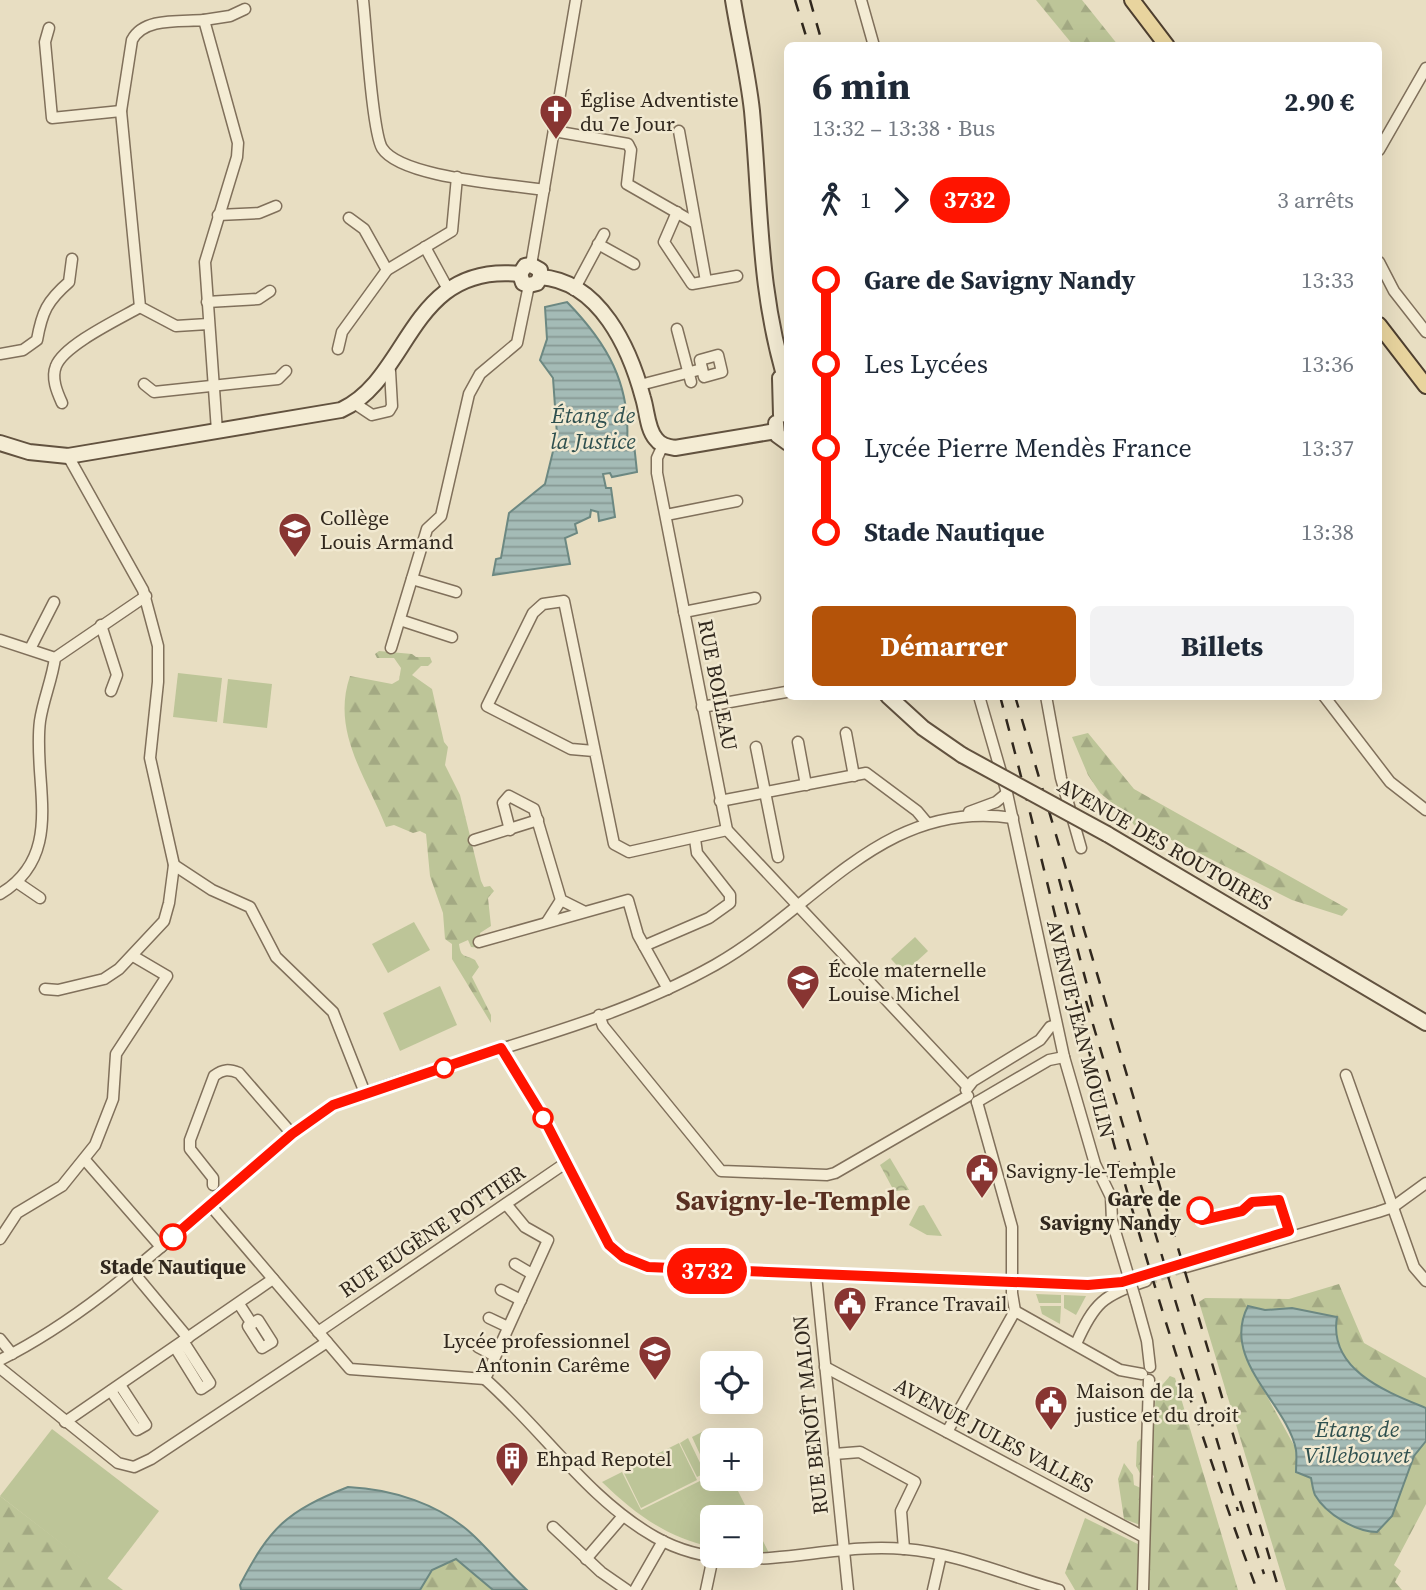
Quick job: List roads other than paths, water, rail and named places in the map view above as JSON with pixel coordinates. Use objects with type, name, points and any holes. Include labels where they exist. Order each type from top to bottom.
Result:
[{"type":"main road","points":[[1132,0],[1164,42]]},
{"type":"main road","points":[[1382,329],[1426,386]]},
{"type":"street","points":[[363,0],[377,128],[382,148],[397,163],[409,168],[544,190]]},
{"type":"street","points":[[391,648],[427,528],[441,516],[469,394],[480,374],[517,343],[529,279],[525,266],[531,264],[576,0]]},
{"type":"street","points":[[733,0],[751,107],[762,279],[780,370],[784,405]]},
{"type":"street","points":[[860,0],[873,42]]},
{"type":"street","points":[[140,307],[121,111],[132,40],[137,30],[147,24],[204,20],[230,16],[245,9]]},
{"type":"street","points":[[204,20],[238,142],[237,157],[206,250],[208,324],[218,431]]},
{"type":"street","points":[[49,28],[45,42],[52,118],[121,111]]},
{"type":"street","points":[[1382,145],[1426,68]]},
{"type":"street","points":[[554,131],[628,144],[631,150],[627,184],[695,223]]},
{"type":"street","points":[[679,131],[706,282]]},
{"type":"street","points":[[338,349],[342,332],[387,270],[452,231],[457,177]]},
{"type":"street","points":[[218,215],[259,213],[276,206]]},
{"type":"street","points":[[677,212],[664,242],[692,284],[737,276]]},
{"type":"street","points":[[349,218],[364,229],[387,270]]},
{"type":"street","points":[[574,290],[604,234]]},
{"type":"street","points":[[598,244],[634,264]]},
{"type":"street","points":[[425,247],[449,291]]},
{"type":"street","points":[[0,354],[23,350],[37,340],[41,313],[56,293],[69,282],[72,259]]},
{"type":"street","points":[[1382,268],[1394,291],[1426,332]]},
{"type":"street","points":[[0,443],[29,452],[68,456],[341,410],[366,394],[421,315],[449,291],[493,275],[529,279],[574,290],[592,303],[615,328],[640,385],[651,431],[663,445],[675,448],[776,431]]},
{"type":"street","points":[[207,302],[258,299],[270,291]]},
{"type":"street","points":[[140,307],[176,326],[208,324]]},
{"type":"street","points":[[62,403],[55,389],[55,368],[64,353],[140,307]]},
{"type":"street","points":[[677,329],[690,377]]},
{"type":"street","points":[[354,404],[372,415],[389,411],[392,406],[390,371],[385,368]]},
{"type":"street","points":[[640,385],[690,377],[702,369]]},
{"type":"street","points":[[780,370],[784,379]]},
{"type":"street","points":[[144,384],[154,392],[278,379],[286,371]]},
{"type":"street","points":[[776,431],[784,416]]},
{"type":"street","points":[[776,431],[784,441]]},
{"type":"street","name":"RUE BOILEAU","points":[[663,445],[656,465],[727,830],[971,1095]]},
{"type":"street","points":[[45,989],[58,990],[104,979],[133,956],[164,921],[174,865],[151,771],[158,661],[155,627],[146,596],[68,456]]},
{"type":"street","points":[[666,515],[737,501]]},
{"type":"street","points":[[412,579],[456,592]]},
{"type":"street","points":[[0,894],[18,883],[33,861],[40,834],[44,811],[39,750],[40,720],[55,659],[146,596]]},
{"type":"street","points":[[684,612],[755,597]]},
{"type":"street","points":[[593,751],[571,749],[486,706],[537,607],[564,601],[614,844],[629,852],[727,830]]},
{"type":"street","points":[[30,649],[54,602]]},
{"type":"street","points":[[400,620],[452,637]]},
{"type":"street","points":[[101,625],[117,675],[111,691]]},
{"type":"street","points":[[0,640],[55,659]]},
{"type":"street","points":[[702,707],[784,692]]},
{"type":"street","name":"AVENUE DES ROUTOIRES","points":[[892,700],[923,728],[962,755],[1107,834],[1426,1023]]},
{"type":"street","name":"AVENUE JEAN MOULIN","points":[[980,700],[1013,818],[1064,1057],[1095,1164],[1111,1197],[1112,1221],[1147,1340],[1143,1590]]},
{"type":"street","points":[[1047,700],[1055,752],[1081,848]]},
{"type":"street","points":[[1327,700],[1390,782],[1426,810]]},
{"type":"street","points":[[846,733],[855,776]]},
{"type":"street","points":[[798,743],[806,785]]},
{"type":"street","points":[[756,747],[778,857]]},
{"type":"street","points":[[720,801],[866,773],[917,811],[927,823]]},
{"type":"street","points":[[0,1360],[90,1306],[292,1134],[333,1105],[668,989],[717,964],[798,908],[860,855],[899,833],[996,802],[1007,793]]},
{"type":"street","points":[[510,830],[503,803],[509,796],[534,809],[561,900],[583,911]]},
{"type":"street","points":[[961,814],[1013,818]]},
{"type":"street","points":[[474,840],[538,820]]},
{"type":"street","points":[[644,946],[709,918],[730,903],[730,895],[697,853],[695,839]]},
{"type":"street","points":[[174,865],[212,890],[250,907],[276,957],[333,1012],[365,1093]]},
{"type":"street","points":[[18,883],[40,898]]},
{"type":"street","points":[[547,922],[561,900]]},
{"type":"street","points":[[479,942],[628,900],[644,946],[668,989]]},
{"type":"street","points":[[0,1239],[17,1213],[62,1186],[95,1145],[113,1099],[116,1054],[167,976],[133,956]]},
{"type":"street","points":[[599,1015],[603,1026],[702,1148],[721,1171],[727,1172],[835,1173],[971,1095],[1049,1060],[1064,1057]]},
{"type":"street","points":[[971,1095],[1040,1040],[1050,1027],[1056,1025]]},
{"type":"street","points":[[212,1185],[213,1178],[194,1155],[190,1140],[214,1076],[221,1071],[239,1073],[292,1134]]},
{"type":"street","points":[[1346,1075],[1414,1267],[1426,1281]]},
{"type":"street","points":[[947,1432],[1015,1311],[1012,1293],[1012,1227],[971,1095]]},
{"type":"street","points":[[85,1160],[161,1247]]},
{"type":"street","name":"RUE EUGÈNE POTTIER","points":[[318,1332],[567,1162]]},
{"type":"street","points":[[1186,1267],[1392,1207],[1426,1183]]},
{"type":"street","points":[[485,1379],[548,1240],[525,1227],[506,1204]]},
{"type":"street","points":[[209,1205],[350,1369],[485,1379],[623,1516],[663,1541],[700,1553]]},
{"type":"street","points":[[515,1264],[533,1274]]},
{"type":"street","name":"RUE BENOÎT MALON","points":[[816,1275],[848,1590]]},
{"type":"street","points":[[138,1278],[182,1342]]},
{"type":"street","points":[[65,1422],[273,1279]]},
{"type":"street","points":[[1076,1344],[1097,1303],[1109,1294],[1146,1281]]},
{"type":"street","points":[[501,1290],[521,1300]]},
{"type":"street","points":[[239,1304],[252,1324]]},
{"type":"street","points":[[1015,1311],[1120,1370],[1147,1373]]},
{"type":"street","points":[[489,1318],[508,1327]]},
{"type":"street","points":[[0,1339],[12,1354]]},
{"type":"street","points":[[0,1368],[118,1462],[134,1467],[152,1459],[327,1342]]},
{"type":"street","points":[[478,1347],[495,1356]]},
{"type":"street","name":"AVENUE JULES VALLES","points":[[825,1367],[1143,1537]]},
{"type":"street","points":[[834,1454],[860,1452],[915,1482],[901,1511],[904,1549]]},
{"type":"street","points":[[586,1559],[623,1516]]},
{"type":"street","points":[[554,1527],[586,1559],[627,1590]]},
{"type":"street","points":[[635,1590],[663,1541]]},
{"type":"street","points":[[763,1560],[904,1549],[941,1555],[1059,1590]]},
{"type":"street","points":[[933,1590],[941,1555]]},
{"type":"street","points":[[706,1590],[711,1568]]},
{"type":"water","name":"Étang de la Justice","points":[[567,302],[594,333],[614,366],[625,402],[627,443],[634,444],[637,472],[612,477],[610,473],[603,474],[606,488],[611,488],[615,517],[599,521],[598,512],[591,510],[590,517],[575,524],[577,533],[565,538],[570,564],[493,575],[496,559],[501,558],[509,513],[545,484],[557,435],[553,378],[540,360],[547,339],[545,307]]},
{"type":"water","name":"Étang de Villebouvet","points":[[1248,1306],[1265,1310],[1292,1308],[1337,1317],[1337,1335],[1342,1351],[1351,1365],[1378,1386],[1426,1408],[1426,1441],[1414,1456],[1392,1516],[1377,1532],[1360,1529],[1334,1515],[1315,1495],[1311,1478],[1296,1472],[1296,1450],[1290,1433],[1258,1381],[1242,1345],[1242,1326]]},
{"type":"water","points":[[348,1487],[398,1495],[446,1515],[473,1535],[527,1590],[493,1590],[456,1559],[432,1570],[420,1590],[241,1590],[240,1585],[251,1565],[282,1523],[310,1504]]},
{"type":"tunnel","points":[[1146,1281],[1186,1267]]},
{"type":"railway","points":[[795,0],[808,42]]},
{"type":"railway","points":[[810,0],[822,42]]},
{"type":"railway","points":[[1001,700],[1118,1159],[1173,1345],[1257,1590]]},
{"type":"railway","points":[[1016,700],[1279,1590]]},
{"type":"railway","points":[[1059,879],[1093,1008]]},
{"type":"railway","points":[[1086,1001],[1238,1511]]},
{"type":"railway","points":[[1240,1501],[1264,1574]]},
{"type":"place","name":"Église Adventiste du 7e Jour","points":[[556,141]]},
{"type":"place","name":"Collège Louis Armand","points":[[295,559]]},
{"type":"place","name":"École maternelle Louise Michel","points":[[803,1011]]},
{"type":"place","name":"Savigny-le-Temple","points":[[982,1200]]},
{"type":"place","name":"Gare de Savigny Nandy","points":[[1200,1210]]},
{"type":"place","name":"Stade Nautique","points":[[173,1237]]},
{"type":"place","name":"France Travail","points":[[850,1333]]},
{"type":"place","name":"Lycée professionnel Antonin Carême","points":[[655,1382]]},
{"type":"place","name":"Maison de la justice et du droit","points":[[1051,1432]]},
{"type":"place","name":"Ehpad Repotel","points":[[512,1488]]},
{"type":"district","name":"Savigny-le-Temple","points":[[793,1200]]}]
